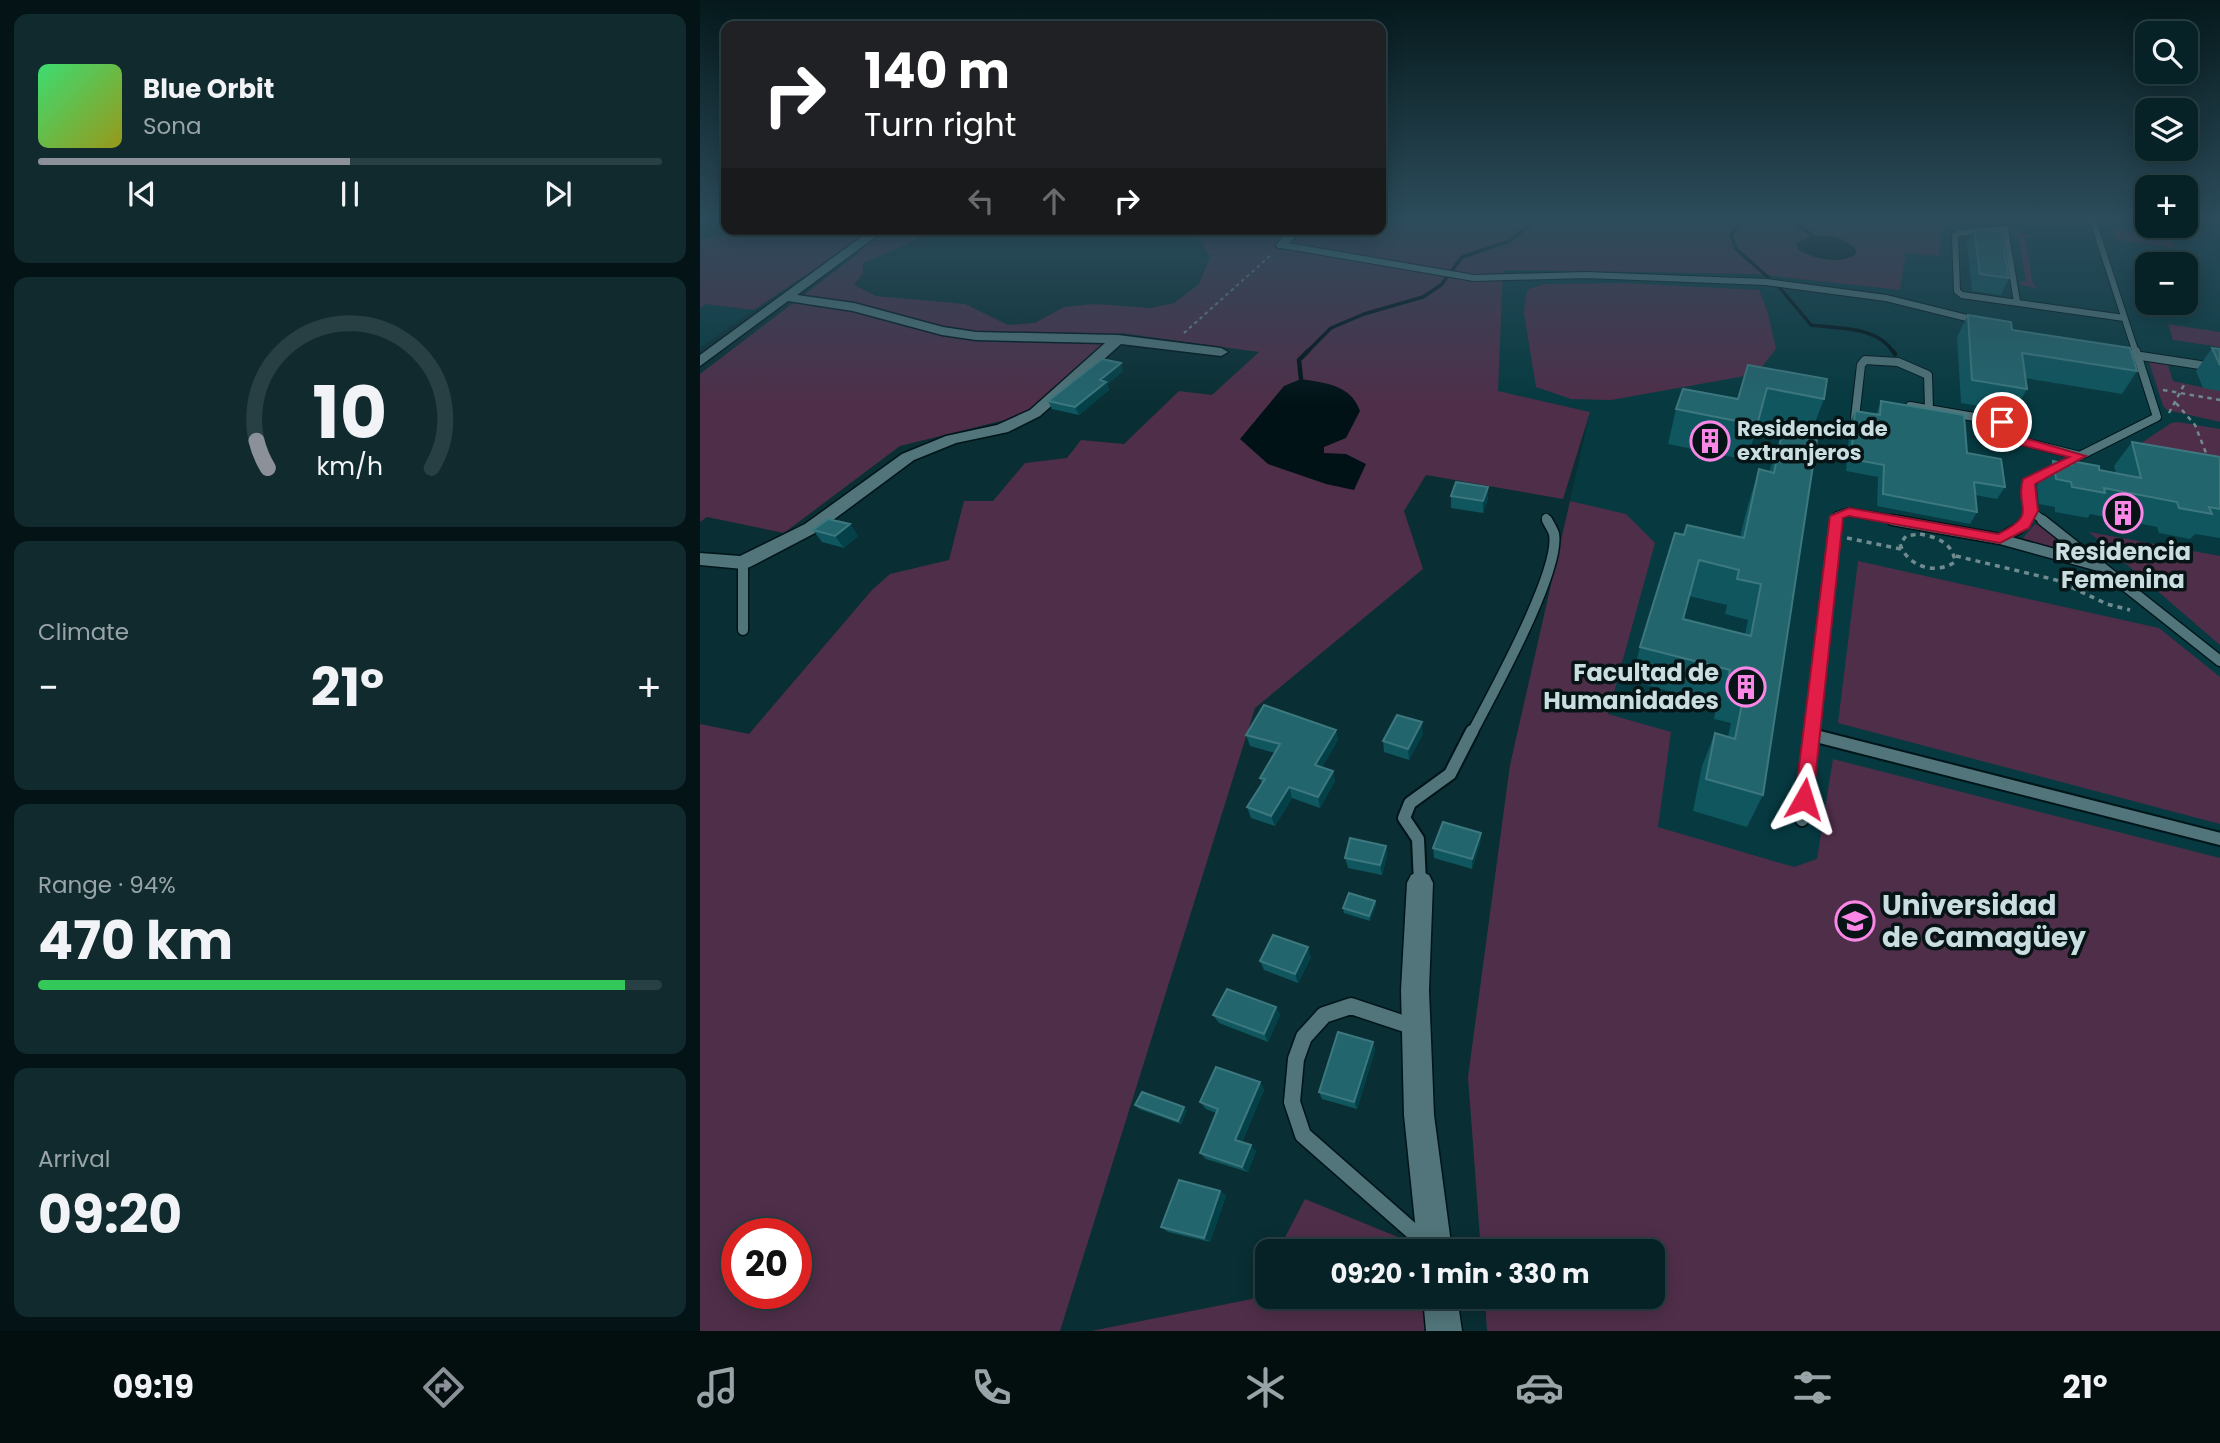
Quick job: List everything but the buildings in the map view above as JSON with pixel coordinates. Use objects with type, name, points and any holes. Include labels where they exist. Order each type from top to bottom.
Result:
[{"type":"street","points":[[700,362],[809,280]]},
{"type":"street","points":[[785,297],[853,307],[942,331],[976,336],[1118,339],[1221,352]]},
{"type":"street","points":[[700,559],[743,563],[811,528],[908,457],[952,439],[1002,429],[1035,413],[1118,339]]},
{"type":"street","points":[[1420,883],[1416,1028],[1419,1115],[1434,1239]]},
{"type":"street","points":[[1441,1309],[1444,1331]]},
{"type":"lane","points":[[1717,280],[1766,282],[1886,298],[1950,312],[1990,325]]},
{"type":"lane","points":[[1957,280],[1957,291],[1962,295],[2124,318]]},
{"type":"lane","points":[[2013,280],[2017,302]]},
{"type":"lane","points":[[2000,539],[2022,528],[2031,511],[2028,482],[2157,417],[2112,280]]},
{"type":"lane","points":[[2110,351],[2220,368]]},
{"type":"lane","points":[[1856,418],[1861,365],[1865,360],[1873,359],[1912,365],[1923,370],[1928,375],[1929,409]]},
{"type":"lane","points":[[1910,405],[1998,421],[2005,424],[2011,437],[2017,440],[2080,456]]},
{"type":"lane","points":[[2031,511],[2220,662]]},
{"type":"lane","points":[[1802,820],[1837,516],[1849,512],[2000,539],[2102,567]]},
{"type":"lane","points":[[1420,883],[1418,839],[1404,818],[1405,811],[1410,803],[1450,774],[1517,646],[1549,568],[1554,535],[1546,518]]},
{"type":"lane","points":[[743,563],[743,630]]},
{"type":"lane","points":[[1812,735],[2220,839]]},
{"type":"lane","points":[[1416,1028],[1351,1006],[1324,1015],[1304,1037],[1296,1059],[1292,1102],[1303,1135],[1421,1239]]},
{"type":"path","points":[[1171,344],[1243,280]]},
{"type":"path","points":[[2157,417],[2172,413],[2184,385]]},
{"type":"path","points":[[2147,388],[2220,400]]},
{"type":"path","points":[[2176,403],[2195,425],[2210,463]]},
{"type":"path","points":[[1835,535],[1901,549]]},
{"type":"path","points":[[1956,556],[1951,566],[1936,569],[1918,565],[1904,555],[1900,544],[1906,537],[1928,535],[1950,546],[1956,556],[2056,580],[2108,604],[2166,618]]},
{"type":"shaded area","points":[[700,280],[798,280],[754,310],[706,304],[700,308]]},
{"type":"shaded area","points":[[823,280],[858,280],[854,285],[876,296],[965,304],[1008,325],[1035,323],[1064,307],[1095,304],[1151,308],[1174,303],[1201,280],[1503,280],[1498,391],[1590,412],[1563,499],[1426,475],[1404,511],[1423,569],[1255,708],[1060,1331],[700,1331],[700,724],[749,734],[872,590],[890,574],[949,560],[964,501],[993,501],[1025,463],[1067,458],[1081,440],[1124,444],[1179,391],[1212,395],[1259,352],[1121,333],[1021,416],[900,446],[784,533],[707,517],[700,522],[700,374]]},
{"type":"shaded area","name":"Universidad de Camagüey","points":[[1503,280],[1809,280],[1899,290],[1901,280],[2135,280],[2135,315],[2198,315],[2198,280],[2220,280],[2220,1331],[1487,1331],[1486,1309],[1665,1309],[1665,1239],[1480,1239],[1468,1077],[1510,765],[1590,412],[1497,392]]},
{"type":"shaded area","points":[[1810,280],[1902,280],[1900,290]]},
{"type":"shaded area","points":[[2032,280],[2039,289],[2021,285],[2019,282]]},
{"type":"shaded area","points":[[1622,283],[1759,290],[1768,313],[1776,349],[1756,374],[1611,400],[1571,399],[1536,387],[1524,313],[1527,290],[1543,284]]},
{"type":"shaded area","points":[[706,304],[754,310],[700,348],[700,308]]},
{"type":"shaded area","points":[[2168,324],[2220,332],[2220,347],[2173,340]]},
{"type":"shaded area","points":[[2148,359],[2167,362],[2173,381],[2220,391],[2220,422],[2167,410],[2163,406]]},
{"type":"shaded area","points":[[1301,379],[1336,387],[1356,402],[1360,411],[1346,438],[1324,447],[1324,453],[1346,454],[1366,464],[1354,490],[1326,484],[1268,464],[1240,439],[1284,386]]},
{"type":"shaded area","points":[[2171,423],[2220,429],[2220,476],[2137,446]]},
{"type":"shaded area","points":[[1570,501],[1626,514],[1655,543],[1608,714],[1671,732],[1658,827],[1794,867],[1817,859],[1833,759],[2220,858],[2220,1331],[1487,1331],[1486,1309],[1665,1309],[1665,1239],[1480,1239],[1468,1077],[1510,765]]},
{"type":"shaded area","points":[[2035,524],[2041,525],[2068,550],[2025,542],[2023,538]]},
{"type":"shaded area","points":[[2089,532],[2220,556],[2220,645]]},
{"type":"shaded area","points":[[1858,561],[2159,628],[2220,677],[2220,824],[1838,723]]},
{"type":"shaded area","points":[[1305,1199],[1403,1239],[1284,1239]]},
{"type":"shaded area","points":[[1255,1293],[1255,1309],[1435,1309],[1436,1331],[1091,1331],[1252,1299]]},
{"type":"waterway","points":[[1301,379],[1299,360],[1331,328],[1364,314],[1423,297],[1445,280]]},
{"type":"waterway","points":[[1780,288],[1811,325],[1868,333],[1887,344],[1894,353]]},
{"type":"place","name":"Residencia de extranjeros","points":[[1710,441]]},
{"type":"place","name":"Residencia Femenina","points":[[2123,513]]},
{"type":"place","name":"Facultad de Humanidades","points":[[1746,687]]},
{"type":"place","name":"Universidad de Camagüey","points":[[1855,921]]},
{"type":"route","points":[[1804,799],[1837,516],[1849,512],[2000,539],[2022,528],[2031,511],[2028,482],[2080,456],[2017,440],[2011,437],[2002,422]]}]
